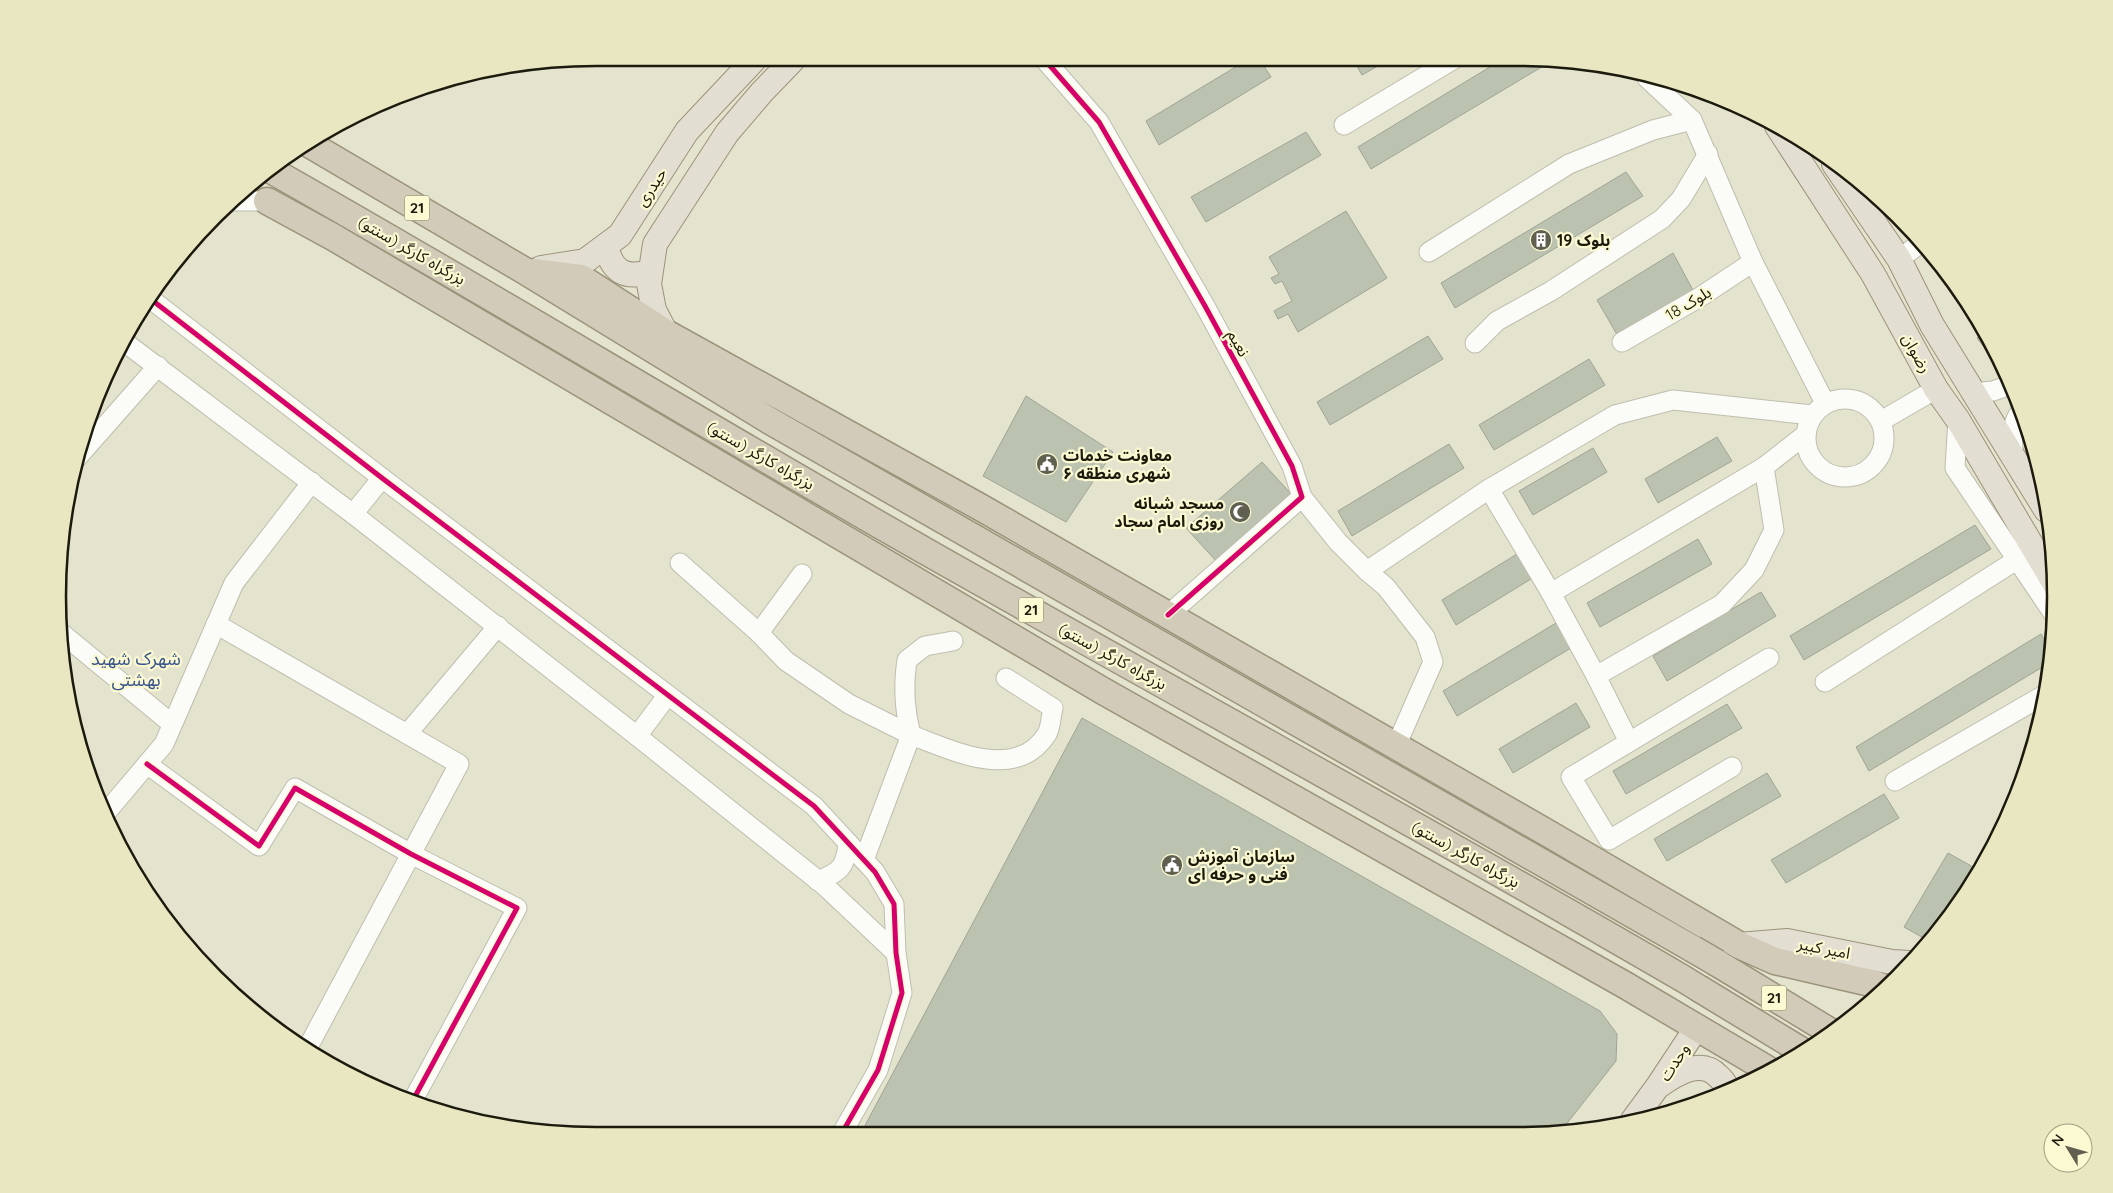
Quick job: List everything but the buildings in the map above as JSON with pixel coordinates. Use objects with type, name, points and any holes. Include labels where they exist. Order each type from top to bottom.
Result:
[{"type":"highway","name":"بزرگراه کارگر (سنتو)","points":[[315,148],[525,271],[770,422],[1536,858],[1824,1028]]},
{"type":"highway","name":"بزرگراه کارگر (سنتو)","points":[[277,174],[385,234],[932,555],[1522,885],[1716,998],[1796,1047]]},
{"type":"highway","points":[[256,195],[333,237],[1103,691],[1697,1027],[1762,1066]]},
{"type":"highway","points":[[525,271],[581,278],[666,333],[980,507],[1740,945],[1775,961],[1875,987]]},
{"type":"highway","points":[[1697,1027],[1692,1014],[1692,996],[1700,974],[1714,956],[1740,945]]},
{"type":"main road","name":"حیدری","points":[[525,271],[585,261],[620,235],[687,131],[748,66]]},
{"type":"main road","points":[[666,333],[654,310],[649,284],[655,244],[727,133],[787,66]]},
{"type":"main road","name":"رضوان","points":[[1786,139],[1873,274],[1936,389],[1958,420],[2046,570]]},
{"type":"main road","name":"رضوان","points":[[1846,182],[1899,259],[1932,325],[2037,496]]},
{"type":"main road","points":[[606,246],[610,261],[620,272],[636,276],[650,272]]},
{"type":"main road","name":"امیر کبیر","points":[[1740,945],[1787,941],[1899,962]]},
{"type":"main road","name":"وحدت","points":[[1638,1113],[1697,1027]]},
{"type":"main road","points":[[1658,1086],[1678,1073],[1697,1068],[1713,1071],[1725,1084]]},
{"type":"street","name":"نعیم","points":[[1049,66],[1100,122],[1205,306],[1287,457],[1302,497],[1338,542],[1386,587],[1425,637],[1433,662],[1396,746]]},
{"type":"street","points":[[1344,125],[1442,66]]},
{"type":"street","points":[[1653,84],[1692,120],[1819,409]]},
{"type":"street","points":[[1429,252],[1568,164],[1652,130],[1692,120]]},
{"type":"street","points":[[1475,343],[1497,320],[1551,291],[1662,219],[1681,199],[1708,154]]},
{"type":"street","points":[[1899,259],[1916,248]]},
{"type":"street","name":"بلوک 18","points":[[1622,342],[1700,297],[1753,262]]},
{"type":"street","points":[[155,303],[667,696],[814,806],[876,872],[894,904],[896,953],[902,993],[878,1070],[845,1127]]},
{"type":"street","points":[[129,346],[354,514],[637,736],[818,881],[896,953]]},
{"type":"street","points":[[88,445],[158,366]]},
{"type":"street","points":[[1973,393],[1993,391],[2003,387]]},
{"type":"street","points":[[1881,420],[1936,389]]},
{"type":"street","points":[[1367,571],[1489,488],[1615,415],[1673,400],[1819,409],[1846,398],[1867,404],[1881,420],[1884,444],[1873,466],[1852,478],[1828,475],[1810,458],[1805,435]]},
{"type":"street","points":[[1551,593],[1764,467],[1805,435],[1819,409]]},
{"type":"street","points":[[2014,458],[2012,435],[2016,418]]},
{"type":"street","points":[[1958,420],[1955,468],[2047,603]]},
{"type":"street","points":[[1596,676],[1722,604],[1754,570],[1774,530],[1764,467]]},
{"type":"street","points":[[354,514],[382,478]]},
{"type":"street","points":[[111,807],[164,744],[234,583],[312,482]]},
{"type":"street","points":[[1489,488],[1551,593],[1629,742]]},
{"type":"street","points":[[1168,615],[1302,497]]},
{"type":"street","points":[[1826,682],[2018,559]]},
{"type":"street","points":[[680,563],[759,633],[786,661],[849,704],[911,735],[971,757],[998,761],[1031,753],[1048,732],[1053,708],[1006,678]]},
{"type":"street","points":[[759,633],[802,574]]},
{"type":"street","points":[[216,624],[459,764],[310,1043]]},
{"type":"street","points":[[407,734],[498,626]]},
{"type":"street","points":[[68,638],[172,724]]},
{"type":"street","points":[[864,860],[911,735],[905,714],[906,660],[925,646],[953,641]]},
{"type":"street","points":[[1732,767],[1609,840],[1571,778],[1768,658]]},
{"type":"street","points":[[637,736],[667,696]]},
{"type":"street","points":[[1895,781],[2037,699]]},
{"type":"street","points":[[147,764],[259,846],[295,788],[411,854],[517,908],[416,1095]]},
{"type":"street","points":[[818,881],[837,873],[846,857],[848,843]]},
{"type":"cycle path","points":[[1050,66],[1099,122],[1205,306],[1292,466],[1302,497],[1168,615]]},
{"type":"cycle path","points":[[155,303],[382,478],[814,806],[875,872],[894,904],[896,953],[902,993],[878,1070],[845,1127]]},
{"type":"cycle path","points":[[147,764],[259,846],[295,788],[411,854],[517,908],[416,1095]]},
{"type":"place","name":"بلوک 19","points":[[1541,240]]},
{"type":"place","name":"معاونت خدمات شهری منطقه ۶","points":[[1047,464]]},
{"type":"place","name":"مسجد شبانه روزی امام سجاد","points":[[1240,512]]},
{"type":"place","name":"سازمان آموزش فنی و حرفه ای","points":[[1172,865]]},
{"type":"district","name":"شهرک شهید بهشتی","points":[[136,670]]}]
